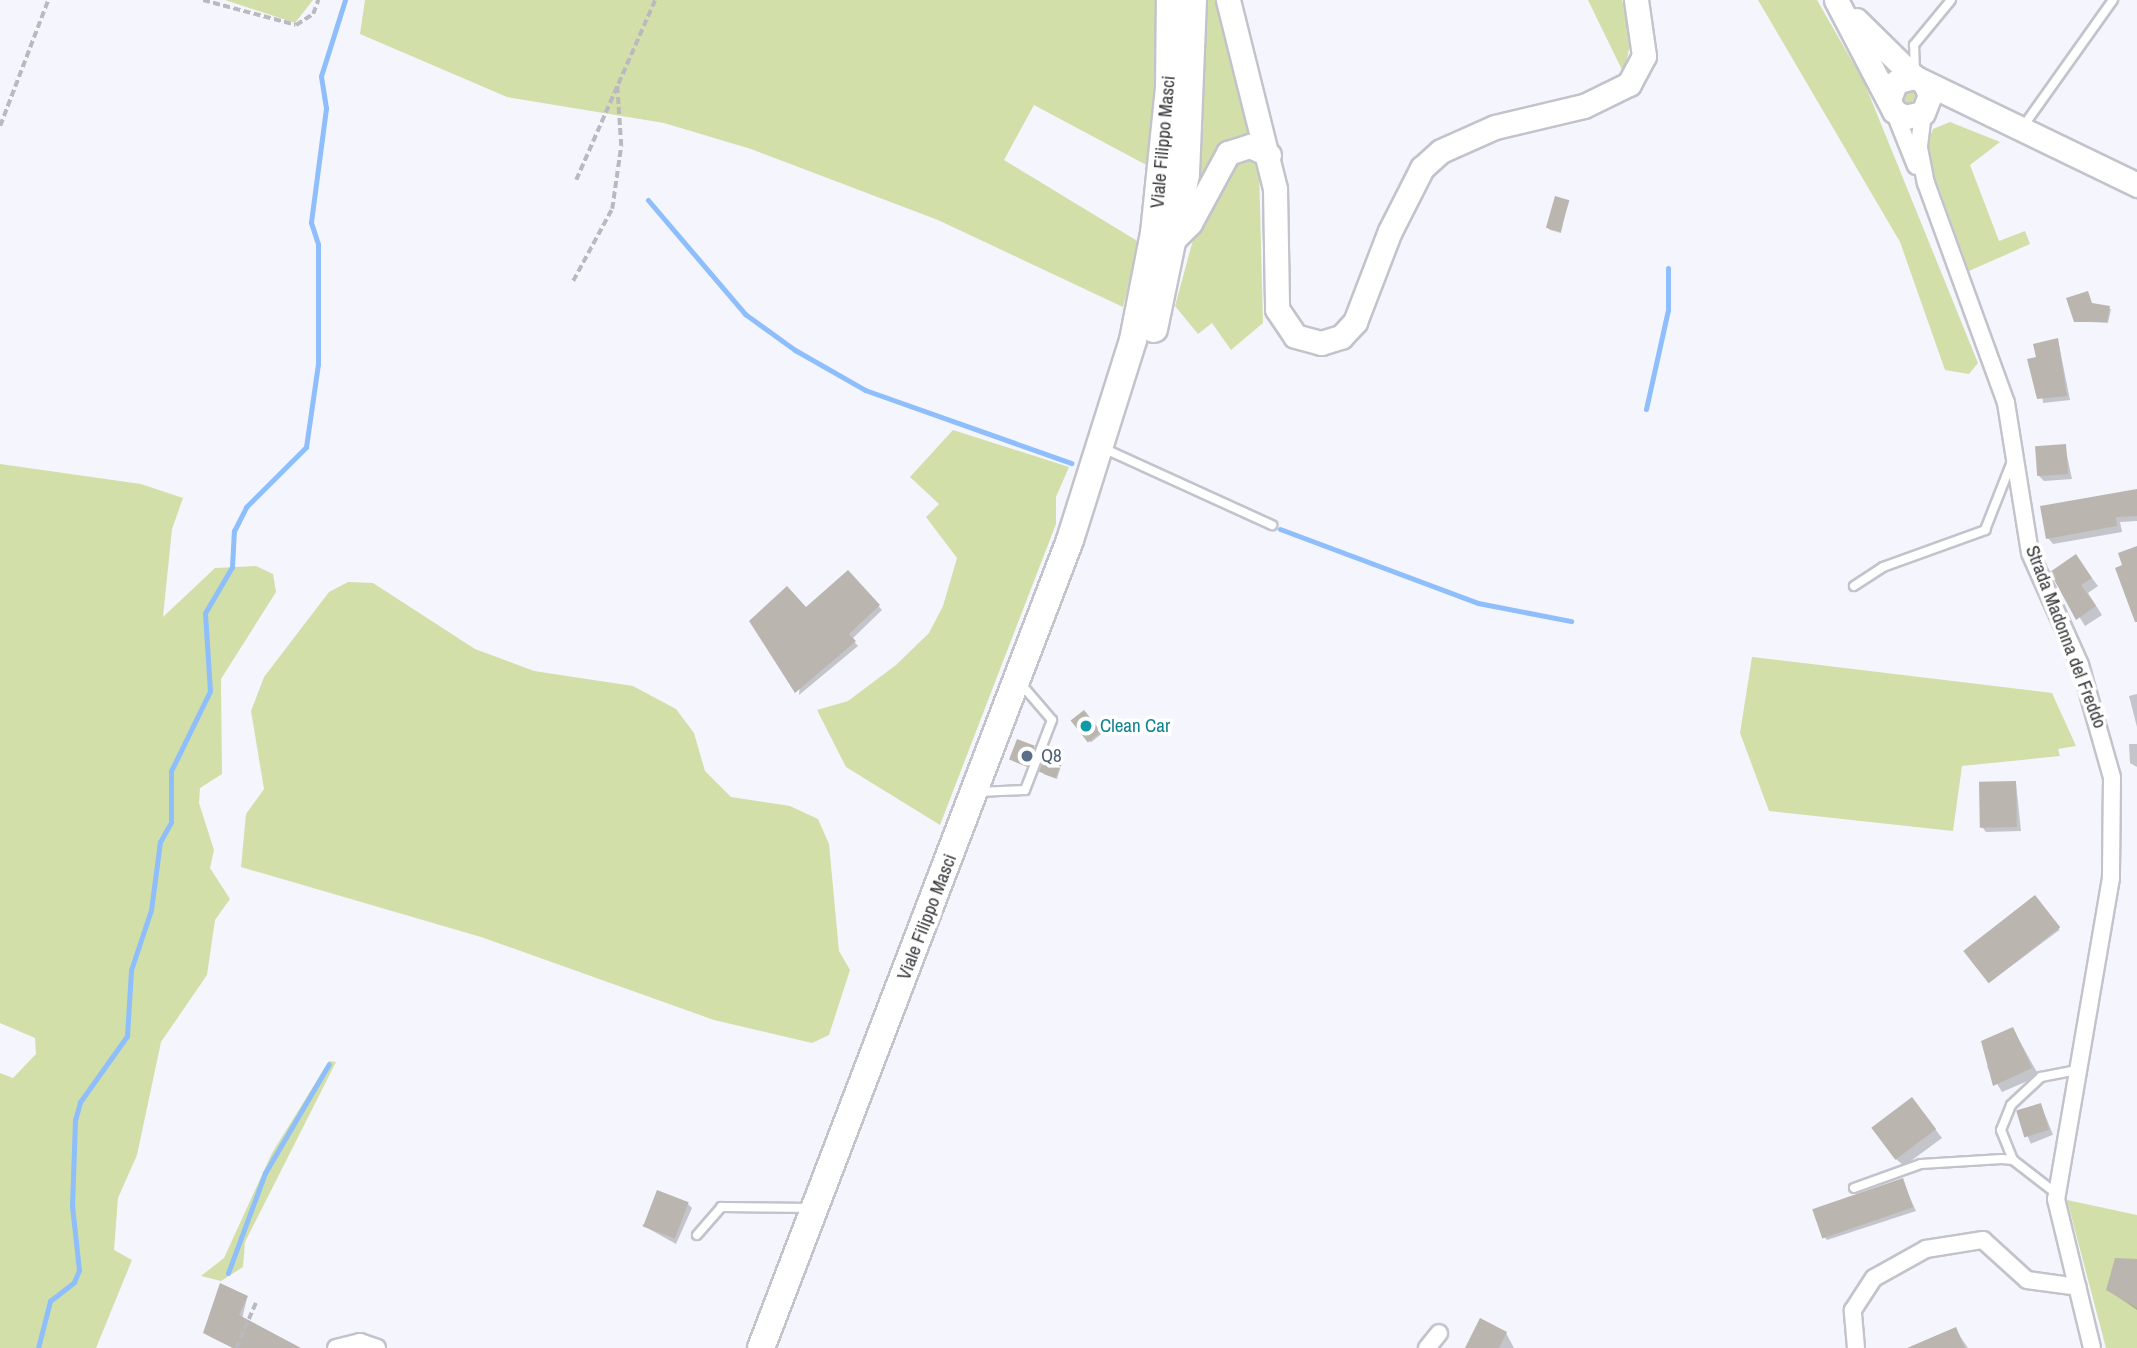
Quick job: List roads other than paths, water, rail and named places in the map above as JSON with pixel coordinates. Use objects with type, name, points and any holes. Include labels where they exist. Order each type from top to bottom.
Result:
[{"type":"main road","name":"Viale Filippo Masci","points":[[1103,448],[1146,282],[1169,89],[1170,0]]},
{"type":"main road","name":"Viale Filippo Masci","points":[[761,1348],[1103,448],[1150,345],[1177,236],[1190,130],[1193,0]]},
{"type":"main road","points":[[1228,0],[1269,155],[1280,318],[1303,341],[1336,340],[1355,322],[1390,231],[1422,169],[1441,151],[1495,127],[1584,106],[1629,84],[1644,56],[1636,0]]},
{"type":"main road","name":"Strada Madonna del Freddo","points":[[1891,105],[1881,61],[1980,113]]},
{"type":"main road","points":[[1925,111],[1918,80],[1896,82],[1891,105],[1911,118],[1925,111],[1980,113],[2137,185]]},
{"type":"main road","points":[[1177,236],[1228,153],[1250,146],[1269,155]]},
{"type":"main road","name":"Viale Filippo Masci","points":[[1146,282],[1177,236]]},
{"type":"street","name":"Strada Madonna del Freddo","points":[[1891,105],[1926,183],[2006,403],[2030,553],[2105,740],[2115,807],[2111,878],[2057,1194],[2092,1348]]},
{"type":"street","name":"Strada Madonna del Freddo","points":[[1925,111],[1919,148],[1926,183]]},
{"type":"street","points":[[1856,1348],[1853,1310],[1874,1278],[1926,1250],[1983,1240],[2027,1280],[2078,1287]]},
{"type":"street","points":[[1427,1348],[1438,1333]]},
{"type":"street","points":[[336,1348],[360,1342],[377,1348]]},
{"type":"lane","points":[[1918,80],[1914,45],[1951,0]]},
{"type":"lane","points":[[2020,130],[2113,0]]},
{"type":"lane","points":[[1103,448],[1272,525]]},
{"type":"lane","points":[[1854,586],[1883,567],[1985,530],[2015,456]]},
{"type":"lane","points":[[974,793],[1025,790],[1052,720],[1017,679]]},
{"type":"lane","points":[[2057,1194],[2012,1160],[2001,1130],[2011,1105],[2041,1077],[2078,1070]]},
{"type":"lane","points":[[1854,1188],[1921,1164],[2012,1160]]},
{"type":"lane","points":[[697,1236],[722,1207],[814,1208]]},
{"type":"waterway","points":[[38,1348],[50,1301],[74,1282],[79,1270],[72,1206],[75,1120],[80,1102],[127,1036],[131,970],[151,910],[160,842],[171,822],[171,771],[210,691],[205,613],[232,567],[234,531],[246,507],[306,447],[318,364],[318,244],[311,222],[326,108],[321,76],[345,0]]},
{"type":"waterway","points":[[648,200],[745,314],[795,350],[865,390],[1071,463]]},
{"type":"waterway","points":[[1646,409],[1668,310],[1668,268]]},
{"type":"waterway","points":[[1280,529],[1478,603],[1571,621]]},
{"type":"waterway","points":[[228,1273],[265,1173],[329,1064]]},
{"type":"place","name":"Clean Car","points":[[1086,726]]},
{"type":"place","name":"Q8","points":[[1027,756]]}]
